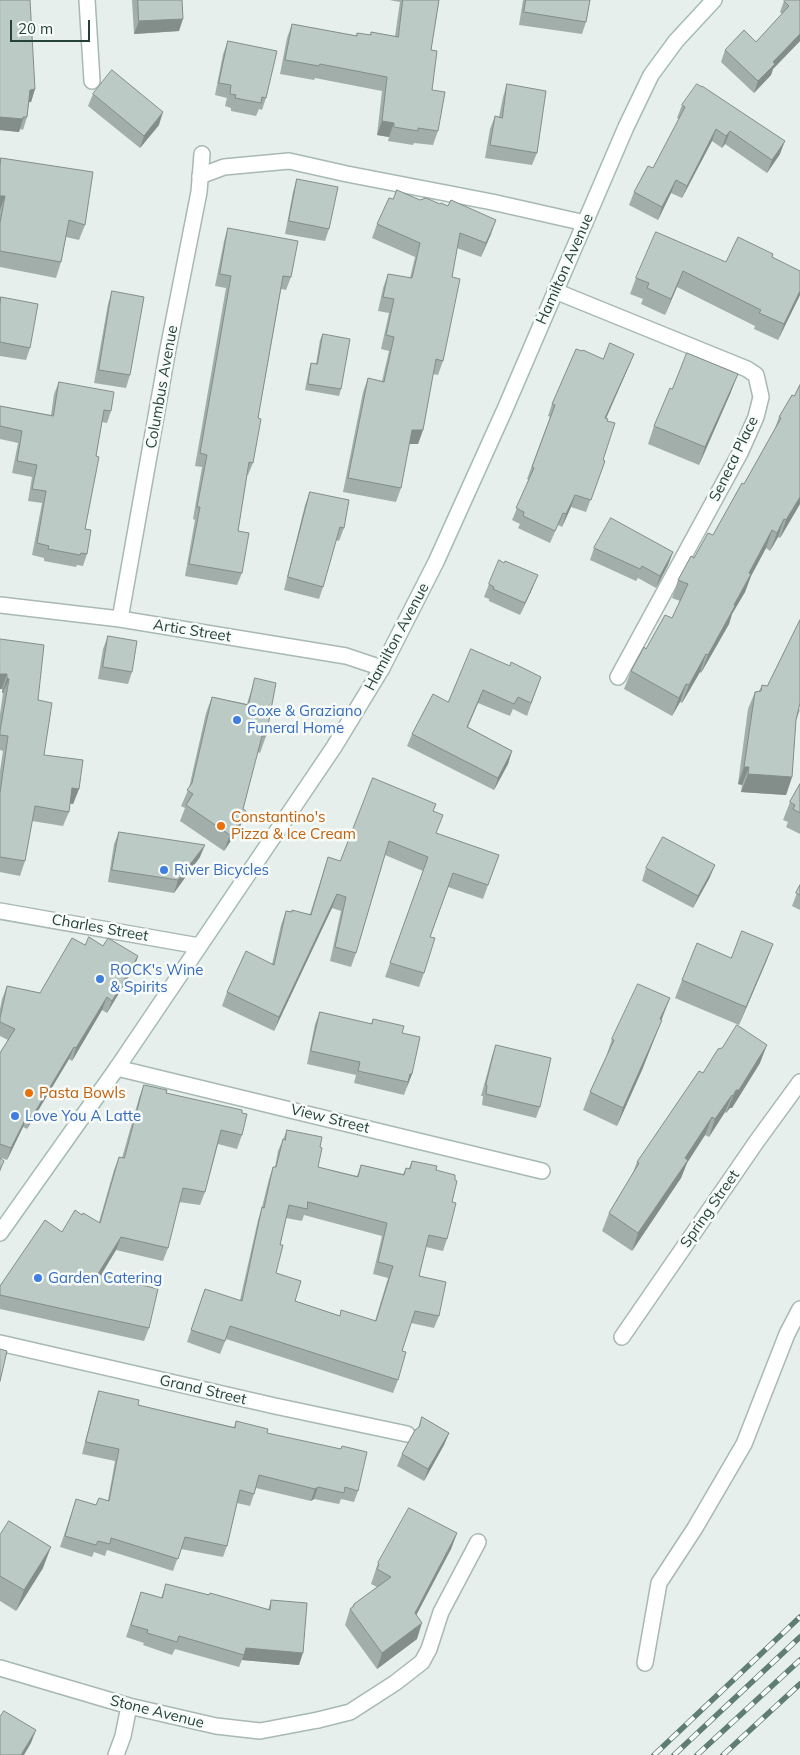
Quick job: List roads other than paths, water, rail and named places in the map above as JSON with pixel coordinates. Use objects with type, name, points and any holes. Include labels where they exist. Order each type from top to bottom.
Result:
[{"type":"street","points":[[87,0],[92,81]]},
{"type":"street","name":"Hamilton Avenue","points":[[0,1233],[117,1068],[334,747],[382,668],[436,562],[505,409],[626,127],[651,75],[676,41],[714,0]]},
{"type":"street","name":"Columbus Avenue","points":[[120,620],[168,349],[199,192],[202,154]]},
{"type":"street","points":[[200,176],[224,167],[289,161],[585,223]]},
{"type":"street","name":"Seneca Place","points":[[555,291],[747,369],[756,375],[760,397],[756,417],[740,453],[618,677]]},
{"type":"street","name":"Artic Street","points":[[0,605],[120,620],[346,656],[382,668]]},
{"type":"street","name":"Charles Street","points":[[0,911],[199,946]]},
{"type":"street","name":"View Street","points":[[117,1068],[542,1171]]},
{"type":"street","name":"Spring Street","points":[[622,1337],[800,1082]]},
{"type":"street","points":[[645,1663],[659,1583],[695,1528],[744,1444],[788,1334],[800,1310]]},
{"type":"street","name":"Grand Street","points":[[0,1343],[406,1434]]},
{"type":"street","name":"Stone Avenue","points":[[0,1668],[129,1706],[216,1726],[260,1731],[350,1712],[395,1683],[422,1662],[429,1649],[441,1612],[478,1542]]},
{"type":"street","points":[[116,1755],[123,1736],[129,1706]]},
{"type":"railway","points":[[654,1755],[800,1617]]},
{"type":"railway","points":[[674,1755],[800,1637]]},
{"type":"railway","points":[[697,1755],[800,1660]]},
{"type":"railway","points":[[723,1755],[800,1684]]},
{"type":"place","name":"Coxe & Graziano Funeral Home","points":[[237,720]]},
{"type":"place","name":"Constantino's Pizza & Ice Cream","points":[[221,826]]},
{"type":"place","name":"River Bicycles","points":[[164,870]]},
{"type":"place","name":"ROCK's Wine & Spirits","points":[[100,979]]},
{"type":"place","name":"Pasta Bowls","points":[[29,1093]]},
{"type":"place","name":"Love You A Latte","points":[[15,1116]]},
{"type":"place","name":"Garden Catering","points":[[38,1278]]}]
